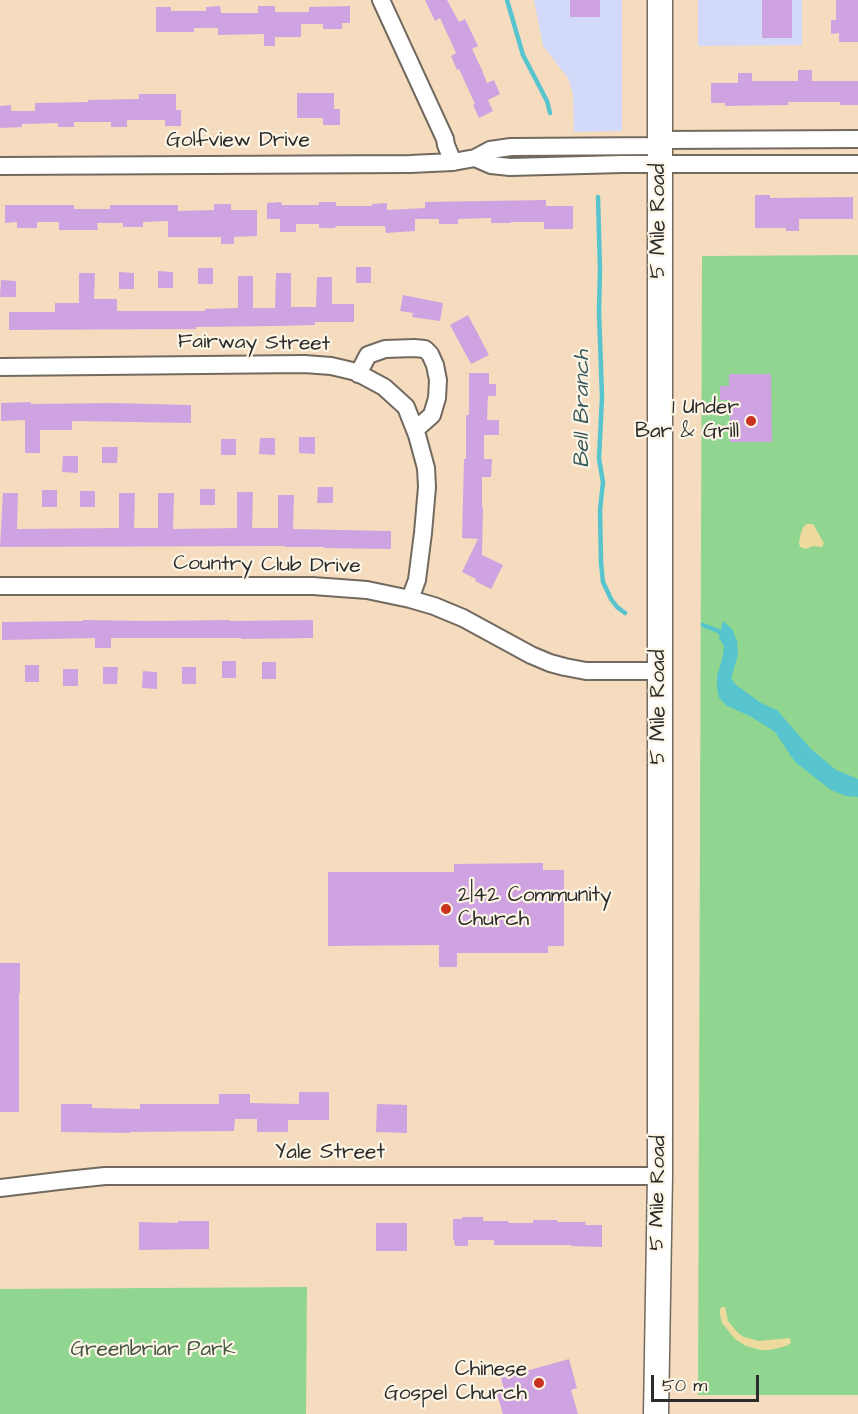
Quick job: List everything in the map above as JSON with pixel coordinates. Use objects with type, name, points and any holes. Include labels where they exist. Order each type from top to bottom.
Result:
[{"type":"main road","name":"5 Mile Road","points":[[656,1414],[660,1176],[660,0]]},
{"type":"street","points":[[381,0],[445,139],[453,162]]},
{"type":"street","points":[[660,150],[858,139]]},
{"type":"street","points":[[660,150],[858,164]]},
{"type":"street","name":"Golfview Drive","points":[[0,166],[398,164],[453,162],[475,158],[491,165],[510,166],[660,150]]},
{"type":"street","points":[[358,374],[368,355],[385,349],[425,349],[435,365],[438,380],[437,398],[432,415],[415,430]]},
{"type":"street","name":"Fairway Street","points":[[0,367],[304,364],[331,366],[358,374],[384,387],[406,407],[426,468],[427,487],[423,533],[417,580],[410,599]]},
{"type":"street","name":"Country Club Drive","points":[[0,586],[313,586],[367,590],[410,599],[464,618],[550,663],[586,671],[660,671]]},
{"type":"street","name":"Yale Street","points":[[0,1188],[105,1176],[660,1176]]},
{"type":"shaded area","points":[[534,0],[622,0],[622,131],[574,132],[573,94],[568,78],[543,46]]},
{"type":"shaded area","points":[[698,0],[802,0],[802,45],[698,46]]},
{"type":"green space","points":[[858,255],[858,1395],[698,1395],[702,256]]},
{"type":"green space","name":"Greenbriar Park","points":[[307,1287],[306,1414],[0,1414],[0,1289]]},
{"type":"sand","points":[[807,524],[813,524],[824,543],[822,547],[813,546],[806,549],[800,547],[801,532]]},
{"type":"sand","points":[[725,1307],[728,1321],[744,1337],[759,1341],[790,1338],[791,1343],[770,1350],[746,1346],[735,1339],[722,1323],[720,1309]]},
{"type":"water","points":[[723,621],[732,629],[737,641],[738,655],[731,678],[736,685],[761,703],[777,710],[811,749],[836,770],[858,779],[858,797],[846,796],[831,790],[795,762],[775,732],[750,716],[727,706],[719,698],[717,676],[723,656],[724,646],[719,638]]},
{"type":"building","points":[[425,0],[447,0],[459,22],[465,19],[478,46],[472,49],[487,83],[494,80],[500,94],[488,100],[493,111],[479,118],[473,105],[475,104],[451,56],[456,53],[440,18],[435,21]]},
{"type":"building","points":[[570,0],[600,0],[600,17],[570,17]]},
{"type":"building","points":[[762,0],[792,0],[792,38],[762,38]]},
{"type":"building","points":[[836,0],[858,0],[858,42],[839,42],[839,33],[831,34],[831,20],[836,20]]},
{"type":"building","points":[[220,6],[221,13],[258,13],[258,6],[275,6],[275,12],[309,12],[309,7],[350,6],[350,23],[342,23],[342,29],[323,29],[323,24],[301,24],[301,37],[275,37],[275,46],[264,46],[264,34],[218,35],[218,28],[194,28],[194,32],[156,32],[156,7],[171,7],[171,11],[206,11],[206,7]]},
{"type":"building","points":[[798,70],[812,70],[812,81],[858,81],[858,105],[840,105],[840,102],[788,102],[789,105],[725,106],[725,103],[711,103],[711,83],[738,83],[738,73],[752,73],[752,81],[798,81]]},
{"type":"building","points":[[297,93],[334,93],[334,109],[340,109],[340,125],[323,125],[323,118],[297,118]]},
{"type":"building","points":[[139,94],[176,94],[176,110],[181,110],[181,126],[165,126],[165,120],[127,120],[127,127],[111,127],[111,122],[74,122],[74,127],[58,127],[58,123],[22,124],[22,127],[0,128],[0,106],[11,105],[11,111],[35,111],[35,103],[139,99]]},
{"type":"building","points":[[755,195],[770,195],[770,198],[853,197],[853,219],[799,219],[799,231],[786,231],[786,228],[755,228]]},
{"type":"building","points":[[546,200],[546,206],[573,206],[573,229],[544,229],[544,222],[491,223],[491,218],[458,219],[458,224],[439,224],[439,219],[415,219],[415,231],[386,233],[385,226],[319,228],[319,224],[296,224],[296,232],[280,232],[280,219],[267,219],[267,203],[281,202],[282,205],[319,205],[319,202],[336,202],[336,206],[372,206],[372,204],[387,203],[387,210],[425,208],[425,202]]},
{"type":"building","points":[[214,204],[231,204],[231,210],[257,210],[257,236],[234,237],[234,244],[221,244],[221,237],[168,237],[168,221],[143,222],[143,227],[123,227],[123,223],[97,223],[98,230],[59,230],[59,222],[37,222],[37,228],[17,228],[17,222],[5,223],[5,205],[74,205],[74,209],[110,209],[110,205],[178,205],[178,211],[214,210]]},
{"type":"building","points":[[356,267],[371,267],[371,283],[356,283]]},
{"type":"building","points":[[198,268],[213,268],[213,284],[198,284]]},
{"type":"building","points":[[158,271],[173,272],[173,288],[158,288]]},
{"type":"building","points":[[119,272],[134,273],[134,289],[119,289]]},
{"type":"building","points":[[79,273],[95,273],[94,299],[117,299],[117,311],[205,311],[205,309],[238,308],[238,276],[253,276],[253,308],[275,308],[276,273],[291,273],[291,307],[316,307],[317,277],[332,277],[332,304],[354,304],[354,322],[196,327],[196,329],[9,330],[9,312],[55,312],[55,303],[79,303]]},
{"type":"building","points":[[1,280],[16,281],[16,297],[0,297]]},
{"type":"building","points":[[403,295],[443,303],[440,321],[412,317],[413,313],[400,311]]},
{"type":"building","points":[[468,315],[489,355],[471,364],[450,325]]},
{"type":"building","points":[[469,373],[489,373],[489,384],[496,384],[496,396],[488,396],[487,420],[499,420],[499,435],[484,435],[484,459],[492,459],[491,477],[482,477],[482,555],[503,565],[491,589],[462,572],[478,539],[462,538]]},
{"type":"building","name":"1 Under Bar & Grill","points":[[729,374],[771,374],[772,442],[730,442],[730,400],[720,400],[720,386],[729,386]]},
{"type":"building","points":[[31,402],[31,404],[191,405],[191,423],[72,421],[72,430],[40,430],[40,453],[25,453],[25,420],[1,421],[1,403]]},
{"type":"building","points":[[299,437],[315,437],[315,454],[299,453]]},
{"type":"building","points":[[260,438],[275,438],[275,455],[259,454]]},
{"type":"building","points":[[221,439],[236,439],[236,455],[221,455]]},
{"type":"building","points":[[102,447],[118,447],[117,463],[102,463]]},
{"type":"building","points":[[63,456],[78,456],[78,473],[62,472]]},
{"type":"building","points":[[318,487],[333,487],[333,503],[317,503]]},
{"type":"building","points":[[200,489],[215,489],[215,505],[200,505]]},
{"type":"building","points":[[42,490],[57,490],[57,507],[42,507]]},
{"type":"building","points":[[80,491],[95,491],[95,507],[80,507]]},
{"type":"building","points":[[237,492],[253,492],[252,528],[278,528],[278,495],[294,495],[293,529],[391,531],[391,549],[285,546],[0,547],[3,493],[18,493],[17,529],[119,528],[119,493],[135,493],[134,528],[158,528],[158,493],[174,493],[173,529],[237,528]]},
{"type":"building","points":[[313,620],[313,638],[111,638],[111,648],[95,648],[95,638],[2,640],[2,622]]},
{"type":"building","points":[[222,661],[236,661],[236,678],[222,678]]},
{"type":"building","points":[[262,662],[276,662],[276,679],[262,679]]},
{"type":"building","points":[[25,665],[39,665],[39,682],[25,682]]},
{"type":"building","points":[[103,667],[118,667],[117,684],[103,684]]},
{"type":"building","points":[[182,667],[196,667],[196,684],[182,684]]},
{"type":"building","points":[[63,669],[78,669],[78,686],[63,686]]},
{"type":"building","points":[[143,671],[157,672],[157,689],[142,688]]},
{"type":"building","name":"2|42 Community Church","points":[[543,863],[543,870],[564,870],[564,946],[548,946],[548,953],[457,953],[457,967],[439,967],[439,945],[328,946],[328,872],[454,872],[454,864]]},
{"type":"building","points":[[0,963],[20,963],[19,1112],[0,1112]]},
{"type":"building","points":[[299,1092],[329,1092],[329,1120],[288,1120],[288,1132],[257,1132],[257,1119],[235,1119],[234,1131],[61,1132],[61,1104],[92,1104],[92,1108],[140,1109],[140,1104],[219,1104],[219,1094],[250,1094],[250,1103],[299,1104]]},
{"type":"building","points":[[377,1104],[407,1105],[407,1133],[376,1132]]},
{"type":"building","points":[[462,1217],[483,1217],[483,1221],[508,1221],[509,1223],[558,1220],[557,1222],[586,1222],[585,1225],[602,1225],[602,1247],[494,1245],[494,1240],[468,1240],[468,1246],[455,1246],[453,1219],[462,1219]]},
{"type":"building","points":[[178,1221],[209,1221],[209,1249],[139,1250],[139,1222],[178,1223]]},
{"type":"building","points":[[376,1223],[407,1223],[407,1251],[376,1251]]},
{"type":"building","name":"Chinese Gospel Church","points":[[569,1359],[577,1388],[571,1390],[578,1414],[503,1414],[496,1391],[504,1389],[501,1378]]},
{"type":"waterway","name":"Bell Branch","points":[[507,0],[523,55],[547,101],[550,113]]},
{"type":"waterway","name":"Bell Branch","points":[[598,197],[602,397],[599,459],[603,482],[600,510],[601,563],[603,582],[611,599],[625,613]]},
{"type":"waterway","name":"Bell Branch","points":[[703,625],[724,636]]},
{"type":"place","name":"1 Under Bar & Grill","points":[[751,421]]},
{"type":"place","name":"2|42 Community Church","points":[[446,909]]},
{"type":"place","name":"Chinese Gospel Church","points":[[539,1383]]}]
